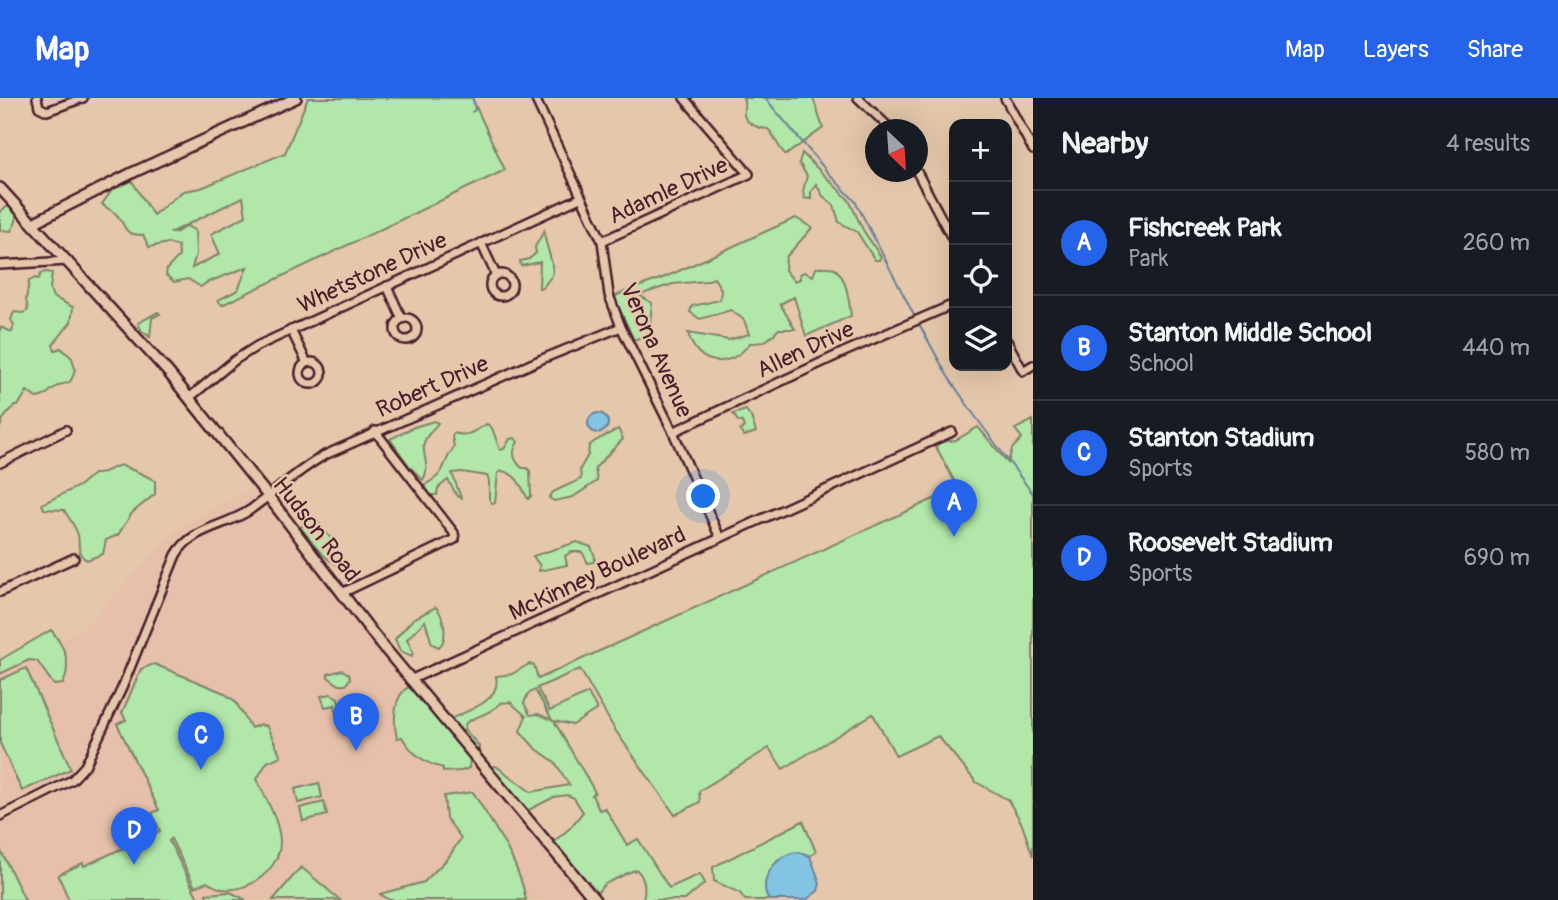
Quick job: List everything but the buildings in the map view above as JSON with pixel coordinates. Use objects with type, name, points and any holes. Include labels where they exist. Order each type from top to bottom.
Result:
[{"type":"street","points":[[37,98],[42,110],[52,110],[82,98]]},
{"type":"street","points":[[33,223],[134,172],[296,98]]},
{"type":"street","name":"Adamle Drive","points":[[602,242],[749,174],[684,98]]},
{"type":"street","points":[[858,98],[880,119]]},
{"type":"street","points":[[1005,98],[1033,150]]},
{"type":"street","name":"Verona Avenue","points":[[537,99],[602,242],[609,295],[621,327],[673,432],[720,538]]},
{"type":"street","points":[[922,182],[949,233]]},
{"type":"street","name":"Hudson Road","points":[[0,188],[139,338],[268,496],[410,680],[595,900]]},
{"type":"street","name":"Whetstone Drive","points":[[189,398],[241,356],[291,330],[580,198]]},
{"type":"street","points":[[481,243],[496,275]]},
{"type":"street","points":[[0,265],[68,261]]},
{"type":"street","points":[[387,286],[402,319]]},
{"type":"street","name":"Allen Drive","points":[[673,432],[949,306]]},
{"type":"street","name":"Robert Drive","points":[[0,816],[78,776],[98,742],[180,549],[195,535],[243,514],[319,458],[375,431],[608,330],[621,327]]},
{"type":"street","points":[[291,330],[307,363]]},
{"type":"street","points":[[1012,350],[1023,371],[1033,365]]},
{"type":"street","points":[[0,463],[66,430]]},
{"type":"street","points":[[342,593],[455,539],[454,533],[375,431]]},
{"type":"street","name":"McKinney Boulevard","points":[[410,680],[952,432]]},
{"type":"street","points":[[0,592],[74,558]]},
{"type":"shaded area","points":[[258,484],[342,593],[595,900],[0,900],[0,667],[81,630],[177,528]]},
{"type":"green space","points":[[308,98],[472,98],[505,170],[222,305],[218,300],[238,290],[247,267],[201,287],[188,279],[174,282],[166,275],[167,269],[179,256],[178,246],[168,243],[149,247],[143,235],[128,232],[117,215],[102,204],[113,189],[132,181],[153,215],[183,191],[201,188],[285,153]],"holes":[[[243,197],[246,216],[211,234],[220,254],[192,268],[196,254],[195,231],[187,226],[170,233]]]},
{"type":"green space","points":[[743,98],[813,98],[823,128],[786,155],[768,129],[747,121]]},
{"type":"green space","points":[[802,153],[849,200],[863,230],[881,257],[879,260],[875,260],[857,232],[839,222],[834,205],[823,196],[816,184],[811,192],[811,199],[804,198],[807,176],[799,163]]},
{"type":"green space","points":[[9,206],[16,211],[16,222],[11,231],[0,230],[0,211]]},
{"type":"green space","points":[[796,218],[812,228],[786,257],[785,270],[794,281],[800,279],[800,274],[804,272],[813,276],[816,268],[834,269],[846,287],[851,316],[806,336],[794,297],[780,304],[795,329],[779,329],[766,340],[750,343],[733,358],[715,361],[699,353],[688,333],[729,340],[749,334],[744,320],[731,310],[700,319],[690,312],[692,306],[720,300],[721,289],[714,278],[673,284],[639,295],[652,303],[649,334],[634,340],[614,297]]},
{"type":"green space","points":[[544,231],[553,271],[543,288],[539,288],[540,262],[521,266],[520,261],[529,259],[536,253],[535,247]]},
{"type":"green space","points":[[41,273],[52,273],[50,289],[53,297],[73,307],[71,322],[53,345],[55,350],[61,348],[72,358],[75,369],[70,382],[56,387],[42,397],[36,398],[27,391],[18,406],[14,406],[3,419],[0,428],[0,327],[12,332],[14,325],[11,320],[14,312],[23,313],[28,310],[26,300],[29,281],[39,279]]},
{"type":"green space","points":[[158,312],[160,314],[152,318],[150,337],[141,330],[138,323]]},
{"type":"green space","points":[[746,410],[756,432],[744,436],[740,431],[744,427],[742,422],[733,414]]},
{"type":"green space","points":[[1033,420],[1033,856],[1021,822],[1008,800],[976,782],[938,736],[896,756],[873,714],[783,769],[769,748],[699,791],[700,802],[675,815],[615,730],[580,669],[537,688],[550,711],[588,693],[597,709],[573,725],[554,721],[595,792],[592,795],[599,810],[605,808],[627,845],[638,839],[669,888],[700,874],[705,883],[685,900],[643,900],[644,884],[637,870],[606,883],[596,895],[552,843],[570,828],[583,812],[574,798],[567,795],[554,797],[525,812],[488,767],[496,766],[531,792],[569,785],[555,762],[535,748],[520,731],[526,716],[510,702],[501,703],[466,723],[464,729],[479,746],[477,754],[448,720],[488,699],[494,693],[496,676],[512,674],[529,664],[534,665],[538,679],[958,488],[934,443],[956,440],[978,427],[1008,463],[1012,449],[1022,438],[1015,429]],"holes":[[[535,690],[552,720],[538,714],[530,715],[524,703],[528,694]]]},
{"type":"green space","points":[[434,421],[438,423],[424,443],[426,471],[423,480],[390,439]]},
{"type":"green space","points":[[487,424],[492,428],[500,450],[504,449],[510,439],[515,438],[518,442],[514,456],[522,468],[530,471],[531,496],[528,499],[515,478],[502,471],[498,473],[493,504],[489,499],[487,476],[462,472],[452,473],[461,498],[448,480],[438,488],[437,495],[430,495],[424,485],[437,477],[443,468],[454,447],[454,433],[468,434]]},
{"type":"green space","points":[[618,429],[623,439],[595,468],[597,481],[573,497],[554,501],[549,498],[553,492],[581,479],[580,469],[588,455],[589,446]]},
{"type":"green space","points":[[120,465],[155,481],[155,494],[132,513],[118,535],[106,540],[103,554],[87,560],[80,552],[77,532],[64,510],[44,509],[42,504],[79,486],[93,474]]},
{"type":"green space","points":[[304,514],[313,516],[334,542],[344,565],[339,566],[317,549],[300,527],[305,525]]},
{"type":"green space","points":[[577,542],[591,547],[594,562],[588,563],[582,552],[571,552],[565,556],[567,565],[539,571],[540,566],[533,556]]},
{"type":"green space","points":[[436,607],[444,627],[444,638],[439,647],[432,644],[425,621],[407,639],[412,656],[400,651],[395,639],[413,619]]},
{"type":"green space","points":[[51,630],[66,655],[67,669],[63,684],[54,685],[37,661],[29,660],[0,674],[0,660]]},
{"type":"green space","points":[[154,664],[222,692],[235,701],[251,728],[266,725],[281,756],[267,762],[257,779],[277,825],[279,851],[275,861],[262,877],[243,887],[220,889],[207,882],[195,887],[171,839],[169,841],[199,900],[69,900],[58,875],[160,831],[152,813],[159,810],[117,724],[126,720],[122,713],[141,669]]},
{"type":"green space","points":[[26,668],[71,769],[22,791],[0,743],[0,680]]},
{"type":"green space","points":[[342,670],[349,674],[346,685],[339,685],[328,677],[328,674]]},
{"type":"green space","points":[[410,686],[470,758],[469,768],[443,772],[443,768],[414,753],[402,737],[397,738],[397,702],[404,690]]},
{"type":"green space","points":[[331,694],[338,698],[342,717],[338,718],[335,705],[325,707],[321,696]]},
{"type":"green space","points":[[319,783],[322,797],[298,803],[295,789]]},
{"type":"green space","points":[[473,792],[518,871],[526,900],[390,900],[380,894],[424,882],[448,858],[461,838],[446,818],[444,796]]},
{"type":"green space","points":[[324,802],[327,815],[303,821],[300,808]]},
{"type":"green space","points":[[803,821],[816,852],[810,856],[793,853],[777,861],[769,900],[745,900],[740,893],[714,881],[713,867]]},
{"type":"green space","points":[[0,849],[25,900],[0,900]]},
{"type":"green space","points":[[301,867],[340,900],[273,900]]},
{"type":"green space","points":[[230,892],[246,900],[207,900],[206,894]]},
{"type":"water","points":[[594,413],[602,413],[608,423],[602,433],[594,433],[588,427],[588,419]]},
{"type":"water","points":[[798,852],[810,856],[820,883],[818,891],[806,900],[769,900],[765,885],[771,869],[783,857]]},
{"type":"waterway","points":[[472,112],[475,110],[473,98]]},
{"type":"waterway","points":[[765,98],[855,201],[916,319]]},
{"type":"waterway","points":[[919,324],[947,375],[1033,494]]},
{"type":"place","name":"Fishcreek Park","points":[[954,537]]},
{"type":"place","name":"Stanton Middle School","points":[[356,751]]},
{"type":"place","name":"Stanton Stadium","points":[[201,770]]},
{"type":"place","name":"Roosevelt Stadium","points":[[134,865]]}]
